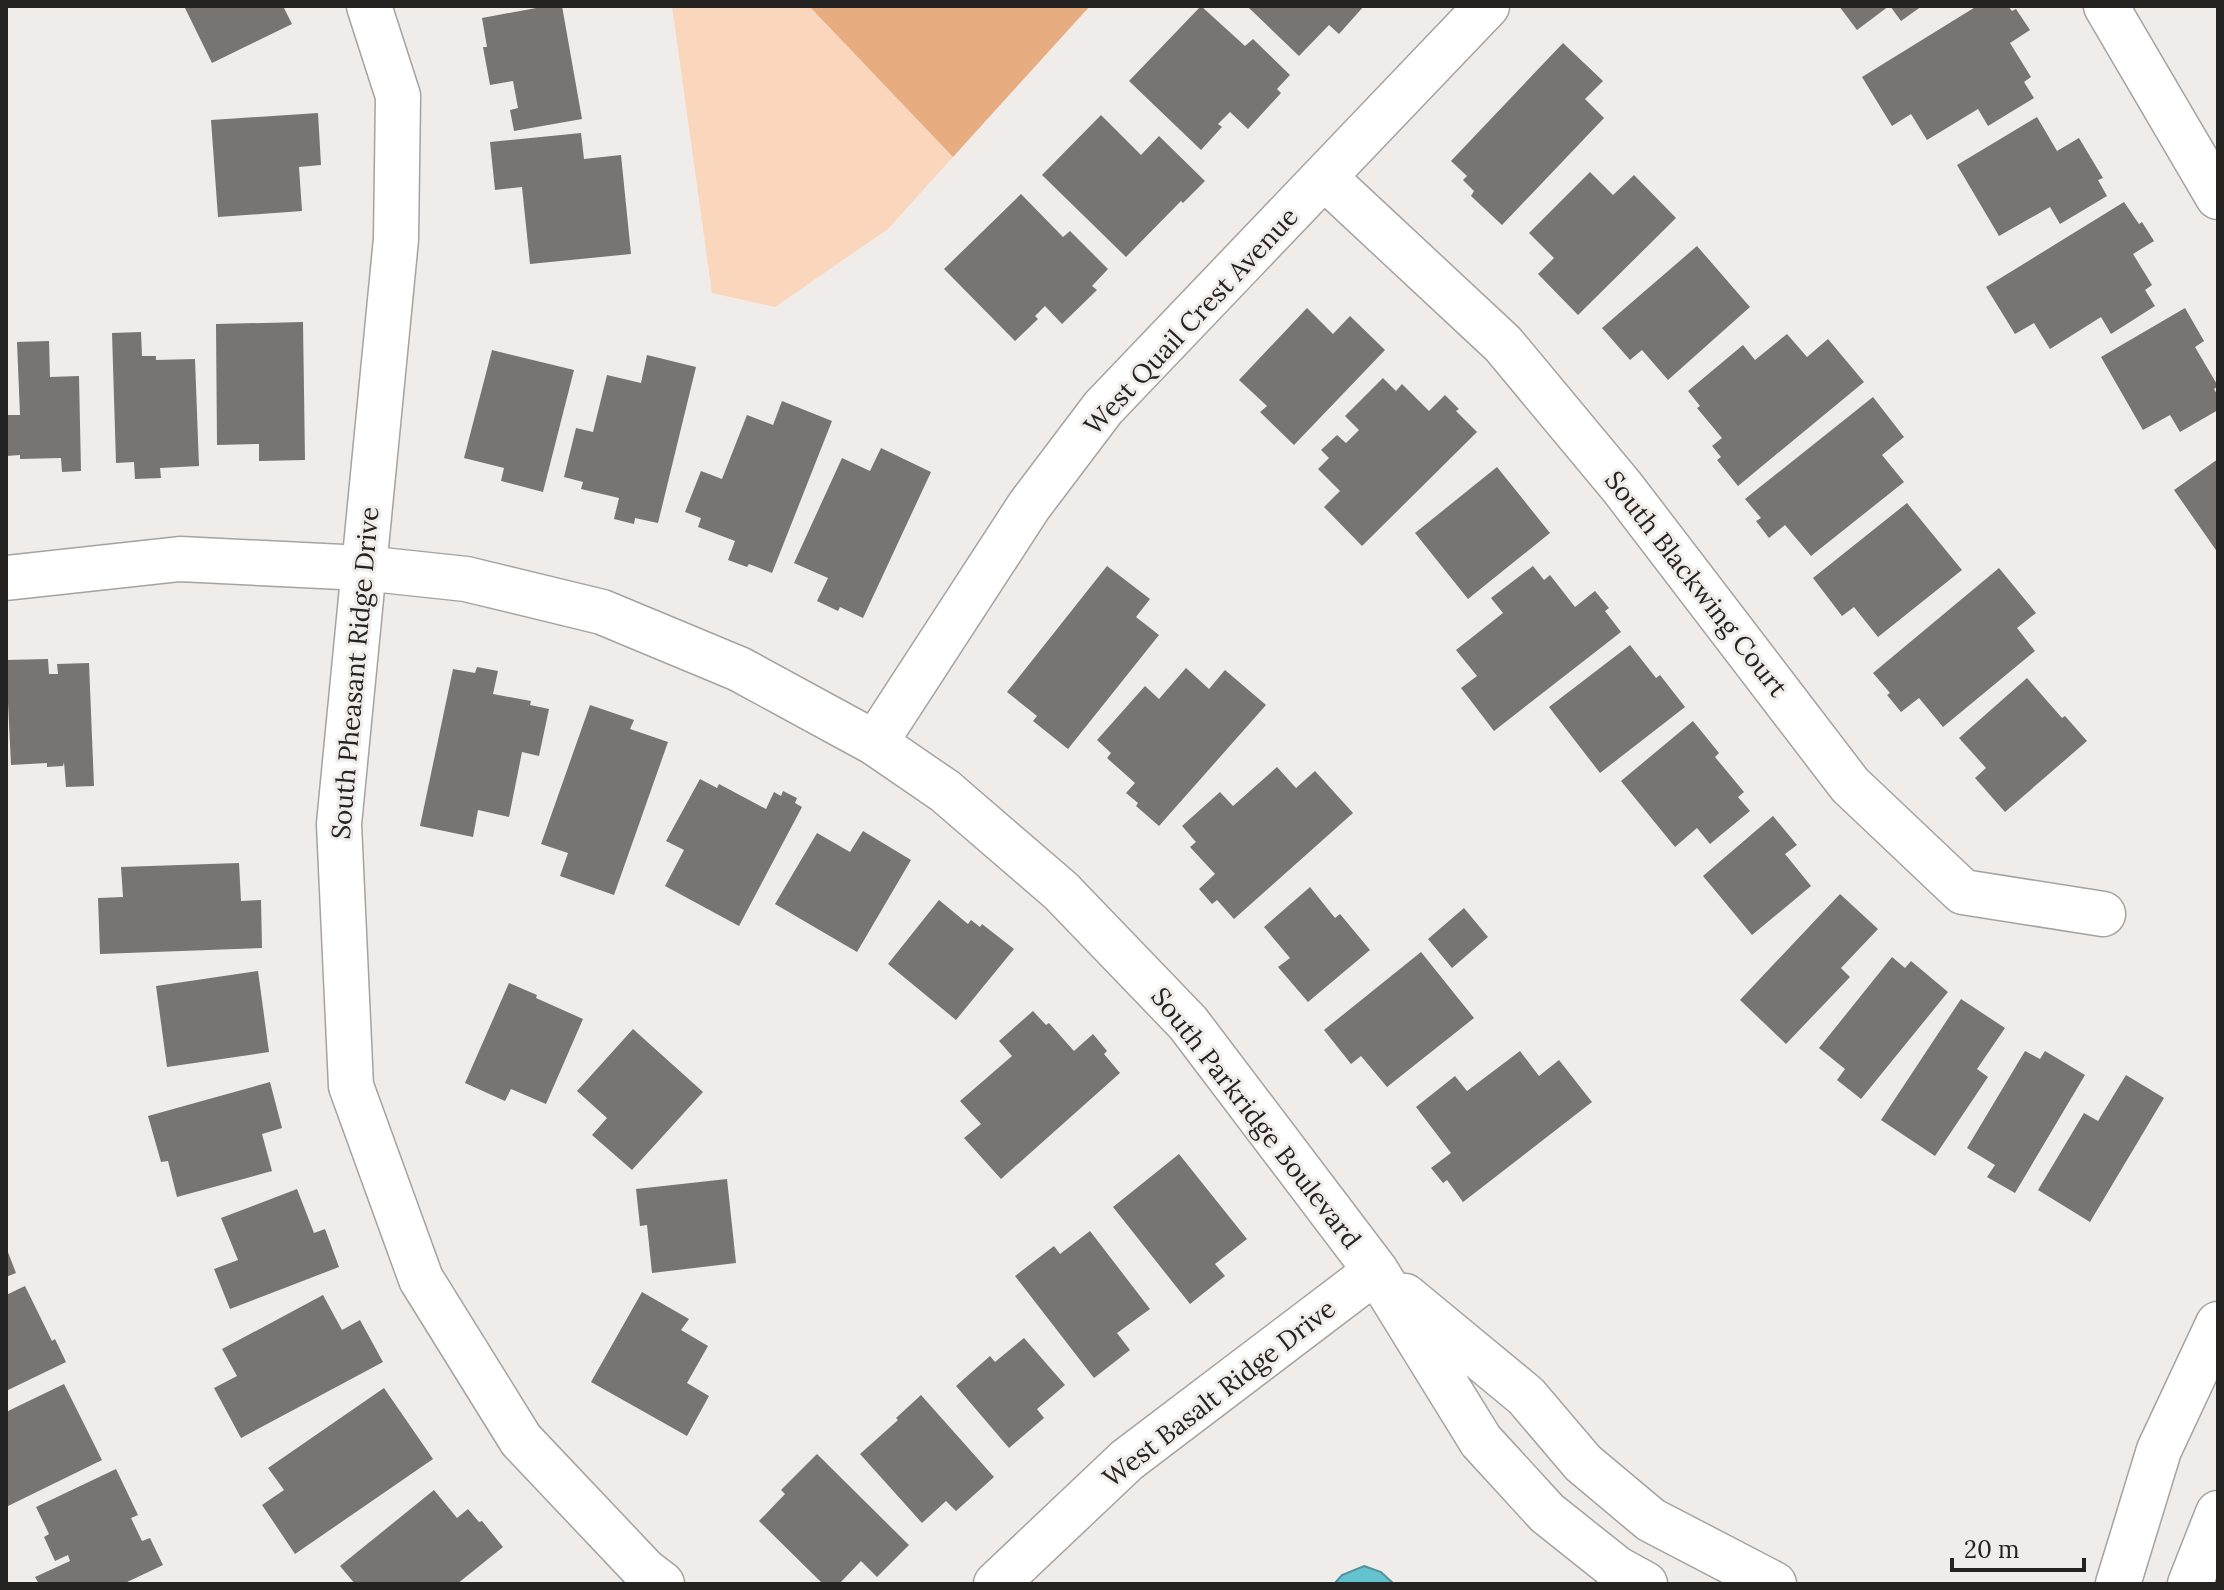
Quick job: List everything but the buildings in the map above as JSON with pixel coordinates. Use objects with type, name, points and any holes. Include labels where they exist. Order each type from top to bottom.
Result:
[{"type":"street","name":"South Pheasant Ridge Drive","points":[[369,6],[398,96],[396,239],[339,824],[351,1086],[421,1279],[521,1440],[645,1571],[662,1584]]},
{"type":"street","name":"West Quail Crest Avenue","points":[[875,743],[1029,506],[1103,408],[1487,6]]},
{"type":"street","points":[[2106,6],[2205,146],[2218,197]]},
{"type":"street","name":"South Blackwing Court","points":[[1325,178],[1503,344],[1622,487],[1850,785],[1963,892],[2103,914]]},
{"type":"street","name":"South Parkridge Boulevard","points":[[6,578],[180,559],[363,568],[466,579],[602,612],[739,669],[875,743],[945,791],[1061,891],[1188,1023],[1376,1271],[1481,1441],[1547,1513],[1616,1568],[1645,1584]]},
{"type":"street","name":"South Parkridge Boulevard","points":[[1376,1271],[1526,1396],[1583,1463],[1651,1520],[1774,1584]]},
{"type":"street","name":"West Basalt Ridge Drive","points":[[996,1584],[1127,1460],[1376,1271]]},
{"type":"street","points":[[2118,1584],[2159,1450],[2218,1324]]},
{"type":"street","points":[[2190,1584],[2218,1513]]},
{"type":"shaded area","points":[[672,6],[809,6],[953,157],[888,229],[775,307],[712,293]]},
{"type":"shaded area","points":[[809,6],[1090,6],[953,157]]},
{"type":"water","points":[[1364,1566],[1381,1572],[1394,1584],[1334,1584],[1342,1575]]}]
